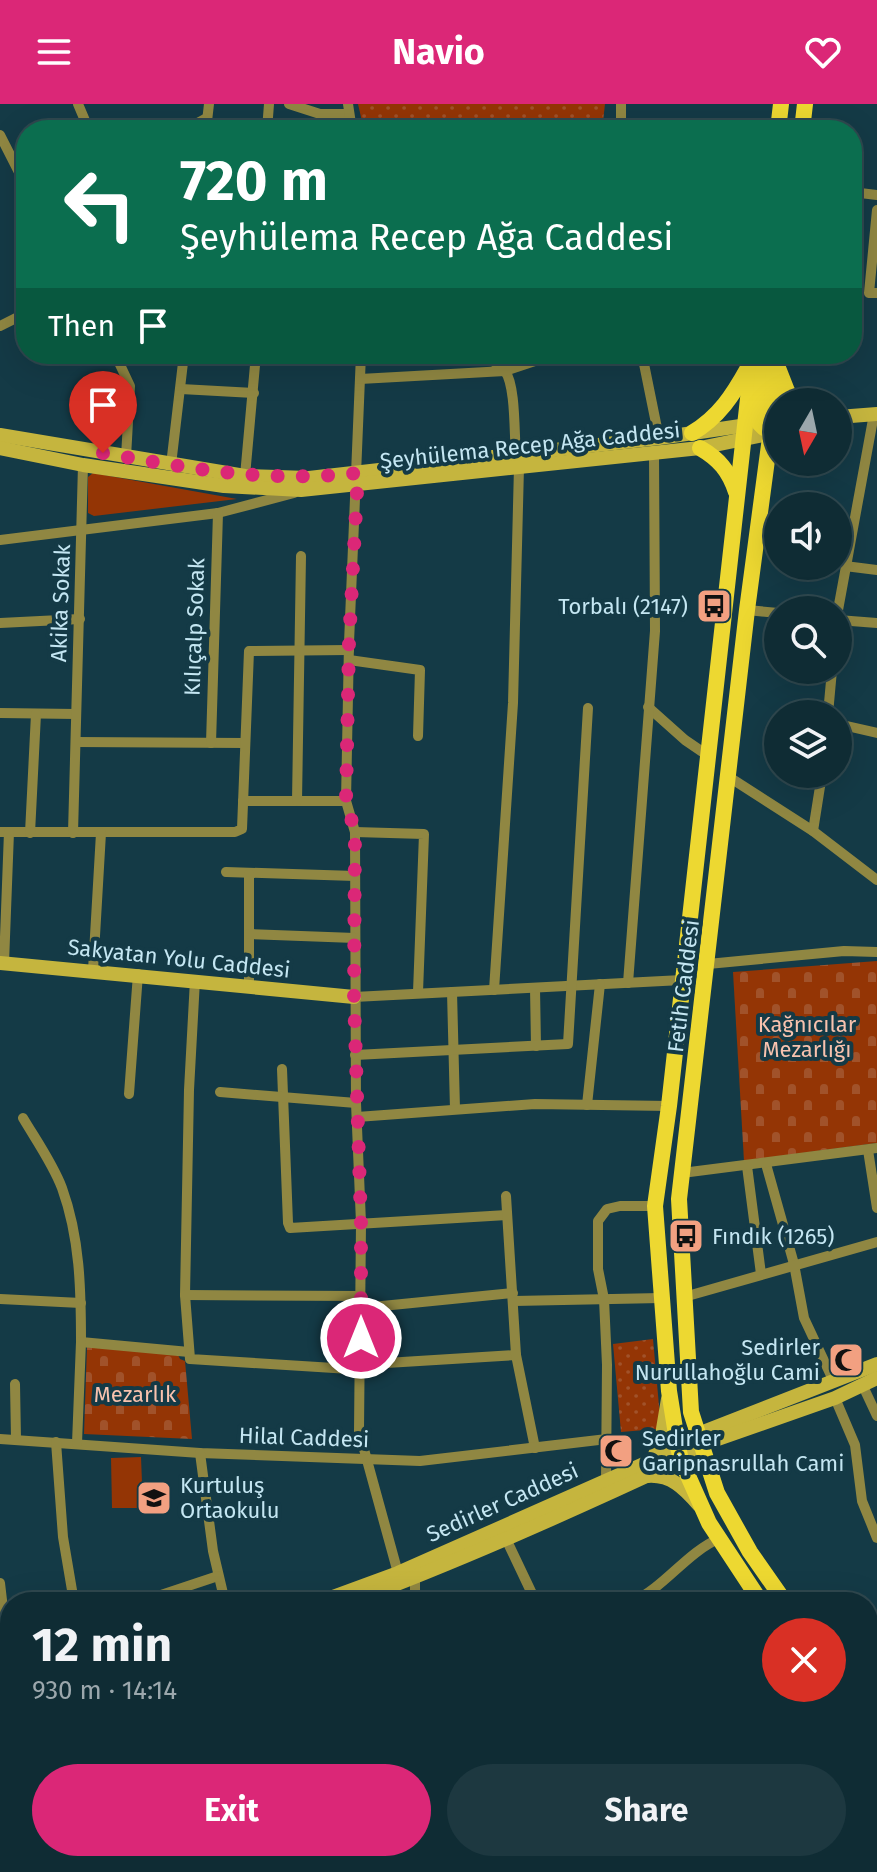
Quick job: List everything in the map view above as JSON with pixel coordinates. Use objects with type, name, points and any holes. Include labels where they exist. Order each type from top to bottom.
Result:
[{"type":"main road","points":[[737,495],[724,466],[696,441],[757,364]]},
{"type":"main road","name":"Fetih Caddesi","points":[[764,364],[764,388]]},
{"type":"main road","name":"Fetih Caddesi","points":[[764,364],[764,388]]},
{"type":"main road","points":[[770,364],[785,388]]},
{"type":"main road","name":"Fetih Caddesi","points":[[755,1592],[701,1506],[679,1454],[669,1391],[655,1206],[669,1106],[737,495],[764,431]]},
{"type":"main road","points":[[757,527],[755,505],[764,437]]},
{"type":"main road","name":"Fetih Caddesi","points":[[764,476],[679,1199],[691,1412],[717,1493],[750,1552],[778,1592]]},
{"type":"main road","points":[[764,483],[769,476]]},
{"type":"street","points":[[289,104],[320,114],[349,109]]},
{"type":"street","points":[[0,135],[16,166]]},
{"type":"street","points":[[873,293],[877,210]]},
{"type":"street","points":[[120,364],[130,386],[126,457]]},
{"type":"street","points":[[171,465],[183,364]]},
{"type":"street","points":[[245,476],[255,364]]},
{"type":"street","points":[[361,364],[346,801],[355,832],[354,997],[362,1302],[359,1431],[398,1573],[415,1578],[415,1592]]},
{"type":"street","points":[[494,990],[513,703],[518,461],[510,381],[505,371],[495,364]]},
{"type":"street","points":[[360,379],[505,371],[526,364]]},
{"type":"street","points":[[644,364],[659,438]]},
{"type":"street","points":[[181,389],[254,393]]},
{"type":"street","points":[[852,416],[875,414],[852,531]]},
{"type":"street","name":"Şeyhülema Recep Ağa Caddesi","points":[[518,461],[654,453],[696,441],[764,429]]},
{"type":"street","name":"Şeyhülema Recep Ağa Caddesi","points":[[0,435],[245,476],[357,480]]},
{"type":"street","name":"Şeyhülema Recep Ağa Caddesi","points":[[0,448],[83,465],[224,486],[301,490],[357,480],[518,461],[659,438],[696,441]]},
{"type":"street","points":[[628,983],[655,631],[654,453]]},
{"type":"street","name":"Akika Sokak","points":[[73,833],[83,465]]},
{"type":"street","points":[[0,540],[218,513],[301,490]]},
{"type":"street","name":"Kılıçalp Sokak","points":[[211,743],[218,513]]},
{"type":"street","points":[[297,801],[301,556]]},
{"type":"street","points":[[852,567],[877,570]]},
{"type":"street","points":[[747,610],[764,612]]},
{"type":"street","points":[[0,623],[80,619]]},
{"type":"street","points":[[852,621],[877,623]]},
{"type":"street","points":[[2,963],[4,832],[235,832],[242,829],[249,651],[299,650],[349,655],[420,670],[418,736]]},
{"type":"street","points":[[648,707],[707,755]]},
{"type":"street","points":[[355,1055],[568,1044],[588,708]]},
{"type":"street","points":[[0,713],[76,714]]},
{"type":"street","points":[[30,833],[36,714]]},
{"type":"street","points":[[852,727],[877,733]]},
{"type":"street","points":[[76,742],[245,743]]},
{"type":"street","points":[[729,777],[813,831],[877,880]]},
{"type":"street","points":[[813,831],[820,788]]},
{"type":"street","points":[[243,801],[346,801]]},
{"type":"street","points":[[355,832],[424,834],[418,992]]},
{"type":"street","points":[[93,970],[101,833]]},
{"type":"street","points":[[226,872],[355,876]]},
{"type":"street","points":[[249,874],[249,988]]},
{"type":"street","points":[[249,934],[355,938]]},
{"type":"street","points":[[708,964],[844,951],[877,952]]},
{"type":"street","name":"Sakyatan Yolu Caddesi","points":[[2,963],[354,997]]},
{"type":"street","points":[[129,1094],[138,974]]},
{"type":"street","points":[[195,980],[189,1090],[185,1295],[190,1359],[361,1367],[516,1355]]},
{"type":"street","points":[[354,997],[682,980]]},
{"type":"street","points":[[587,1105],[600,984]]},
{"type":"street","points":[[535,988],[536,1046]]},
{"type":"street","points":[[452,992],[455,1109]]},
{"type":"street","points":[[282,1069],[290,1228],[507,1215]]},
{"type":"street","points":[[220,1092],[356,1103]]},
{"type":"street","points":[[357,1117],[535,1104],[669,1106]]},
{"type":"street","points":[[23,1118],[61,1186],[74,1229],[81,1303],[77,1443]]},
{"type":"street","points":[[682,1173],[872,1149],[877,1208]]},
{"type":"street","points":[[766,1164],[794,1264],[804,1318],[834,1382]]},
{"type":"street","points":[[747,1166],[761,1274]]},
{"type":"street","points":[[506,1196],[516,1355],[535,1448]]},
{"type":"street","points":[[606,1480],[604,1299],[598,1269],[598,1221],[607,1209],[655,1206]]},
{"type":"street","points":[[684,1297],[877,1242]]},
{"type":"street","points":[[185,1295],[362,1302],[513,1297],[661,1298]]},
{"type":"street","points":[[0,1299],[81,1303]]},
{"type":"street","points":[[81,1342],[189,1352]]},
{"type":"street","name":"Sedirler Caddesi","points":[[377,1592],[507,1541],[646,1476],[700,1439],[877,1364]]},
{"type":"street","name":"Sedirler Caddesi","points":[[700,1439],[835,1398],[877,1378]]},
{"type":"street","points":[[15,1384],[16,1439]]},
{"type":"street","points":[[862,1384],[877,1416]]},
{"type":"street","points":[[653,1460],[662,1435],[669,1391]]},
{"type":"street","points":[[835,1398],[855,1445],[862,1501],[877,1538]]},
{"type":"street","name":"Hilal Caddesi","points":[[0,1439],[200,1453],[420,1461],[607,1439]]},
{"type":"street","points":[[56,1442],[63,1537],[72,1592]]},
{"type":"street","points":[[200,1453],[222,1592]]},
{"type":"street","name":"Sedirler Caddesi","points":[[346,1592],[398,1573],[653,1460],[679,1454]]},
{"type":"street","points":[[646,1476],[658,1475],[674,1480],[701,1506]]},
{"type":"street","points":[[655,1592],[706,1544],[720,1538]]},
{"type":"street","points":[[507,1541],[531,1592]]},
{"type":"street","points":[[170,1592],[218,1576]]},
{"type":"green space","points":[[358,104],[605,104],[603,120],[362,120]]},
{"type":"green space","points":[[93,473],[237,499],[94,516],[88,513],[88,477]]},
{"type":"green space","name":"Kağnıcılar Mezarlığı","points":[[877,961],[877,1143],[744,1161],[733,972]]},
{"type":"green space","points":[[653,1339],[660,1417],[657,1429],[621,1432],[613,1344]]},
{"type":"green space","name":"Mezarlık","points":[[87,1347],[178,1355],[185,1361],[192,1439],[84,1434]]},
{"type":"green space","points":[[141,1457],[143,1508],[112,1508],[111,1458]]},
{"type":"place","name":"Torbalı (2147)","points":[[714,606]]},
{"type":"place","name":"Fındık (1265)","points":[[686,1236]]},
{"type":"place","name":"Sedirler Nurullahoğlu Cami","points":[[846,1360]]},
{"type":"place","name":"Sedirler Garipnasrullah Cami","points":[[616,1451]]},
{"type":"place","name":"Kurtuluş Ortaokulu","points":[[154,1498]]},
{"type":"route","points":[[103,453],[245,476],[309,478],[358,473],[349,643],[346,801],[355,832],[354,997],[361,1338]]}]
